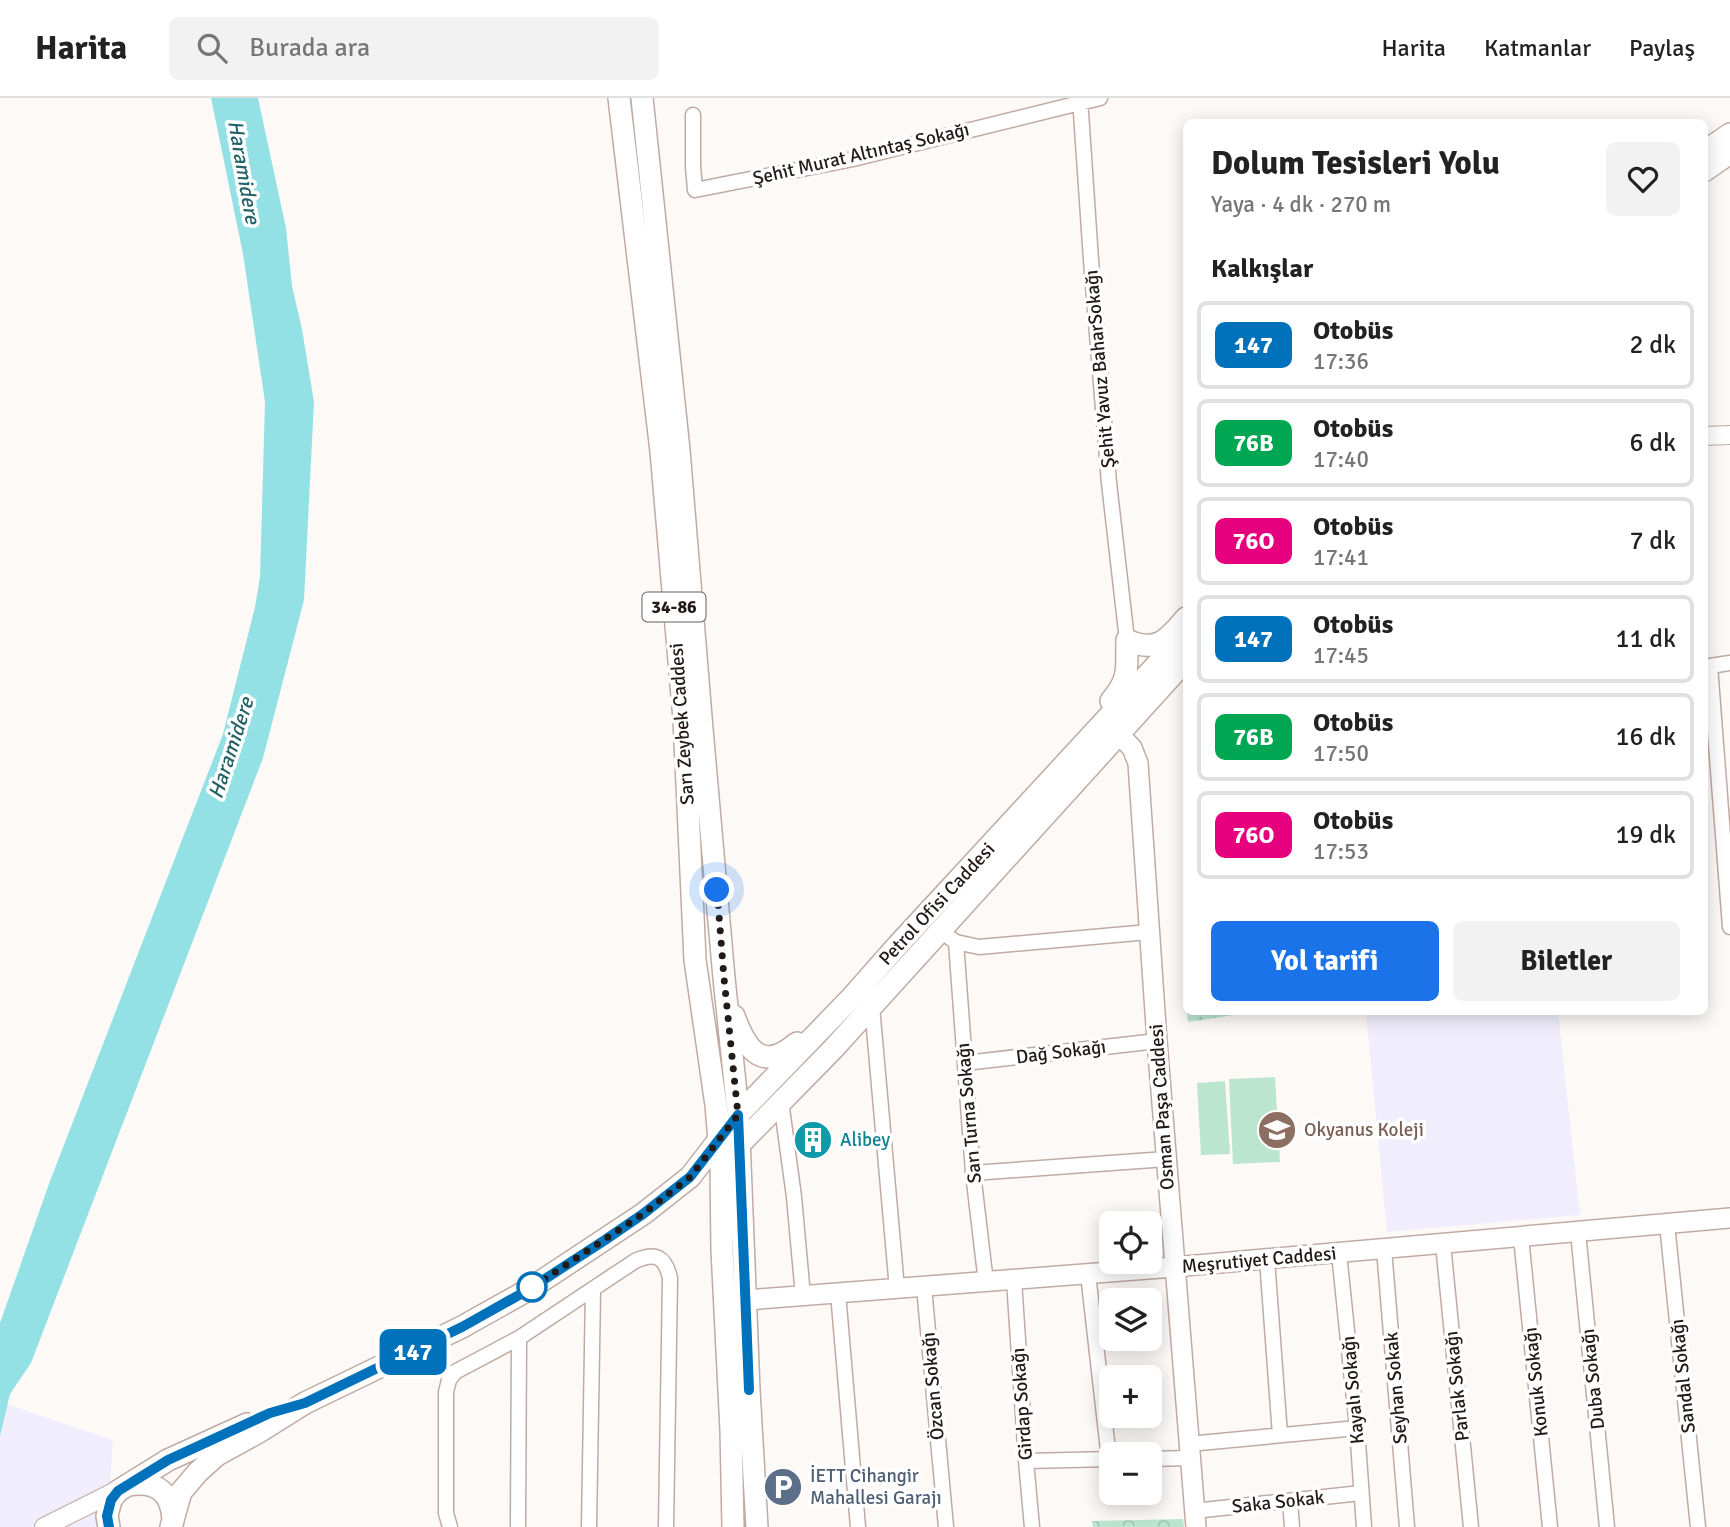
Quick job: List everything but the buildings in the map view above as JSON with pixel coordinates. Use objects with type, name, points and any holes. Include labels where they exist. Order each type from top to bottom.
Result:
[{"type":"main road","name":"Sarı Zeybek Caddesi","points":[[619,98],[661,451],[684,719],[695,960],[716,1105],[729,1143]]},
{"type":"main road","name":"Sarı Zeybek Caddesi","points":[[642,98],[679,450],[738,1115]]},
{"type":"main road","points":[[1708,149],[1730,134]]},
{"type":"main road","points":[[1708,168],[1730,153]]},
{"type":"main road","points":[[1058,774],[1073,749],[1121,689],[1127,669],[1127,640],[1147,646],[1158,645],[1183,621]]},
{"type":"main road","name":"Petrol Ofisi Caddesi","points":[[173,1525],[181,1492],[217,1455],[305,1403],[462,1327],[528,1290],[643,1214],[781,1101],[834,1048],[898,945],[1183,636]]},
{"type":"main road","name":"Petrol Ofisi Caddesi","points":[[729,1143],[738,1115],[862,1001],[948,937],[1080,777],[1183,663]]},
{"type":"main road","points":[[1120,735],[1183,679]]},
{"type":"main road","name":"Osman Paşa Caddesi","points":[[1120,735],[1132,748],[1138,763],[1195,1519]]},
{"type":"main road","points":[[724,978],[740,1033],[747,1044],[763,1057],[775,1058],[862,1001]]},
{"type":"main road","points":[[729,1143],[721,1166],[733,1527]]},
{"type":"main road","name":"34-86","points":[[729,1143],[746,1300],[757,1527]]},
{"type":"main road","name":"Petrol Ofisi Caddesi","points":[[690,1177],[721,1166]]},
{"type":"main road","name":"Meşrutiyet Caddesi","points":[[746,1300],[986,1283],[1730,1218]]},
{"type":"main road","name":"Petrol Ofisi Caddesi","points":[[109,1527],[107,1516],[111,1500],[118,1491],[179,1455],[270,1413],[305,1403]]},
{"type":"main road","name":"Petrol Ofisi Caddesi","points":[[128,1485],[153,1485],[163,1492],[173,1508],[173,1525]]},
{"type":"street","name":"Şehit Murat Altıntaş Sokağı","points":[[693,115],[695,190],[853,159],[1100,98]]},
{"type":"street","name":"Şehit Yavuz BaharSokağı","points":[[1080,101],[1109,483],[1127,640]]},
{"type":"street","points":[[1708,436],[1730,435]]},
{"type":"street","points":[[1730,663],[1710,666],[1726,826],[1730,927]]},
{"type":"street","points":[[948,937],[979,947],[1149,932]]},
{"type":"street","name":"Sarı Turna Sokağı","points":[[948,937],[965,1063],[986,1283]]},
{"type":"street","points":[[862,1001],[897,1289]]},
{"type":"street","name":"Dağ Sokağı","points":[[965,1063],[1157,1041]]},
{"type":"street","points":[[781,1101],[794,1197],[803,1296]]},
{"type":"street","points":[[974,1173],[1167,1159]]},
{"type":"street","name":"Sandal Sokağı","points":[[1667,1224],[1698,1527]]},
{"type":"street","name":"Duba Sokağı","points":[[1578,1232],[1607,1527]]},
{"type":"street","name":"Konuk Sokağı","points":[[1521,1237],[1550,1527]]},
{"type":"street","name":"Parlak Sokağı","points":[[1443,1244],[1471,1527]]},
{"type":"street","name":"Seyhan Sokak","points":[[1384,1249],[1408,1527]]},
{"type":"street","name":"Kayalı Sokağı","points":[[1339,1253],[1364,1527]]},
{"type":"street","points":[[450,1527],[446,1513],[446,1392],[449,1380],[455,1372],[519,1338],[635,1261],[654,1256],[662,1259],[668,1266],[670,1278],[666,1527]]},
{"type":"street","points":[[1267,1259],[1280,1435]]},
{"type":"street","points":[[1088,1274],[1108,1442]]},
{"type":"street","name":"Girdap Sokağı","points":[[1014,1280],[1032,1527]]},
{"type":"street","name":"Özcan Sokağı","points":[[924,1287],[946,1527]]},
{"type":"street","points":[[589,1527],[593,1290]]},
{"type":"street","points":[[838,1293],[858,1527]]},
{"type":"street","points":[[518,1527],[519,1338]]},
{"type":"street","points":[[1162,1457],[1280,1435],[1357,1428]]},
{"type":"street","points":[[1026,1461],[1099,1460]]},
{"type":"street","points":[[44,1527],[128,1485]]},
{"type":"street","name":"Saka Sokak","points":[[1195,1519],[1290,1501],[1361,1493]]},
{"type":"street","points":[[1290,1501],[1292,1527]]},
{"type":"shaded area","points":[[1366,1015],[1558,1015],[1580,1215],[1387,1232]]},
{"type":"shaded area","points":[[0,1402],[113,1440],[107,1527],[0,1527]]},
{"type":"green space","points":[[1187,1015],[1234,1015],[1188,1022]]},
{"type":"green space","points":[[1275,1077],[1280,1162],[1233,1164],[1229,1079]]},
{"type":"green space","points":[[1225,1081],[1230,1154],[1201,1155],[1197,1083]]},
{"type":"green space","points":[[1183,1519],[1184,1527],[1093,1527],[1092,1521]]},
{"type":"water","name":"Haramidere","points":[[211,98],[258,98],[286,228],[292,286],[314,402],[304,600],[263,758],[31,1363],[10,1394],[0,1436],[0,1323],[50,1181],[223,734],[260,577],[265,402],[243,254]]},
{"type":"bus line","name":"147","points":[[109,1527],[107,1516],[111,1500],[118,1491],[168,1460],[270,1413],[305,1403],[407,1355],[528,1290],[605,1240],[690,1177],[738,1115],[749,1390]]},
{"type":"place","name":"Okyanus Koleji","points":[[1277,1130]]},
{"type":"place","name":"Alibey","points":[[813,1140]]},
{"type":"place","name":"İETT Cihangir Mahallesi Garajı","points":[[783,1487]]},
{"type":"route","points":[[532,1287],[528,1290],[643,1214],[690,1177],[738,1115],[717,890]]}]
